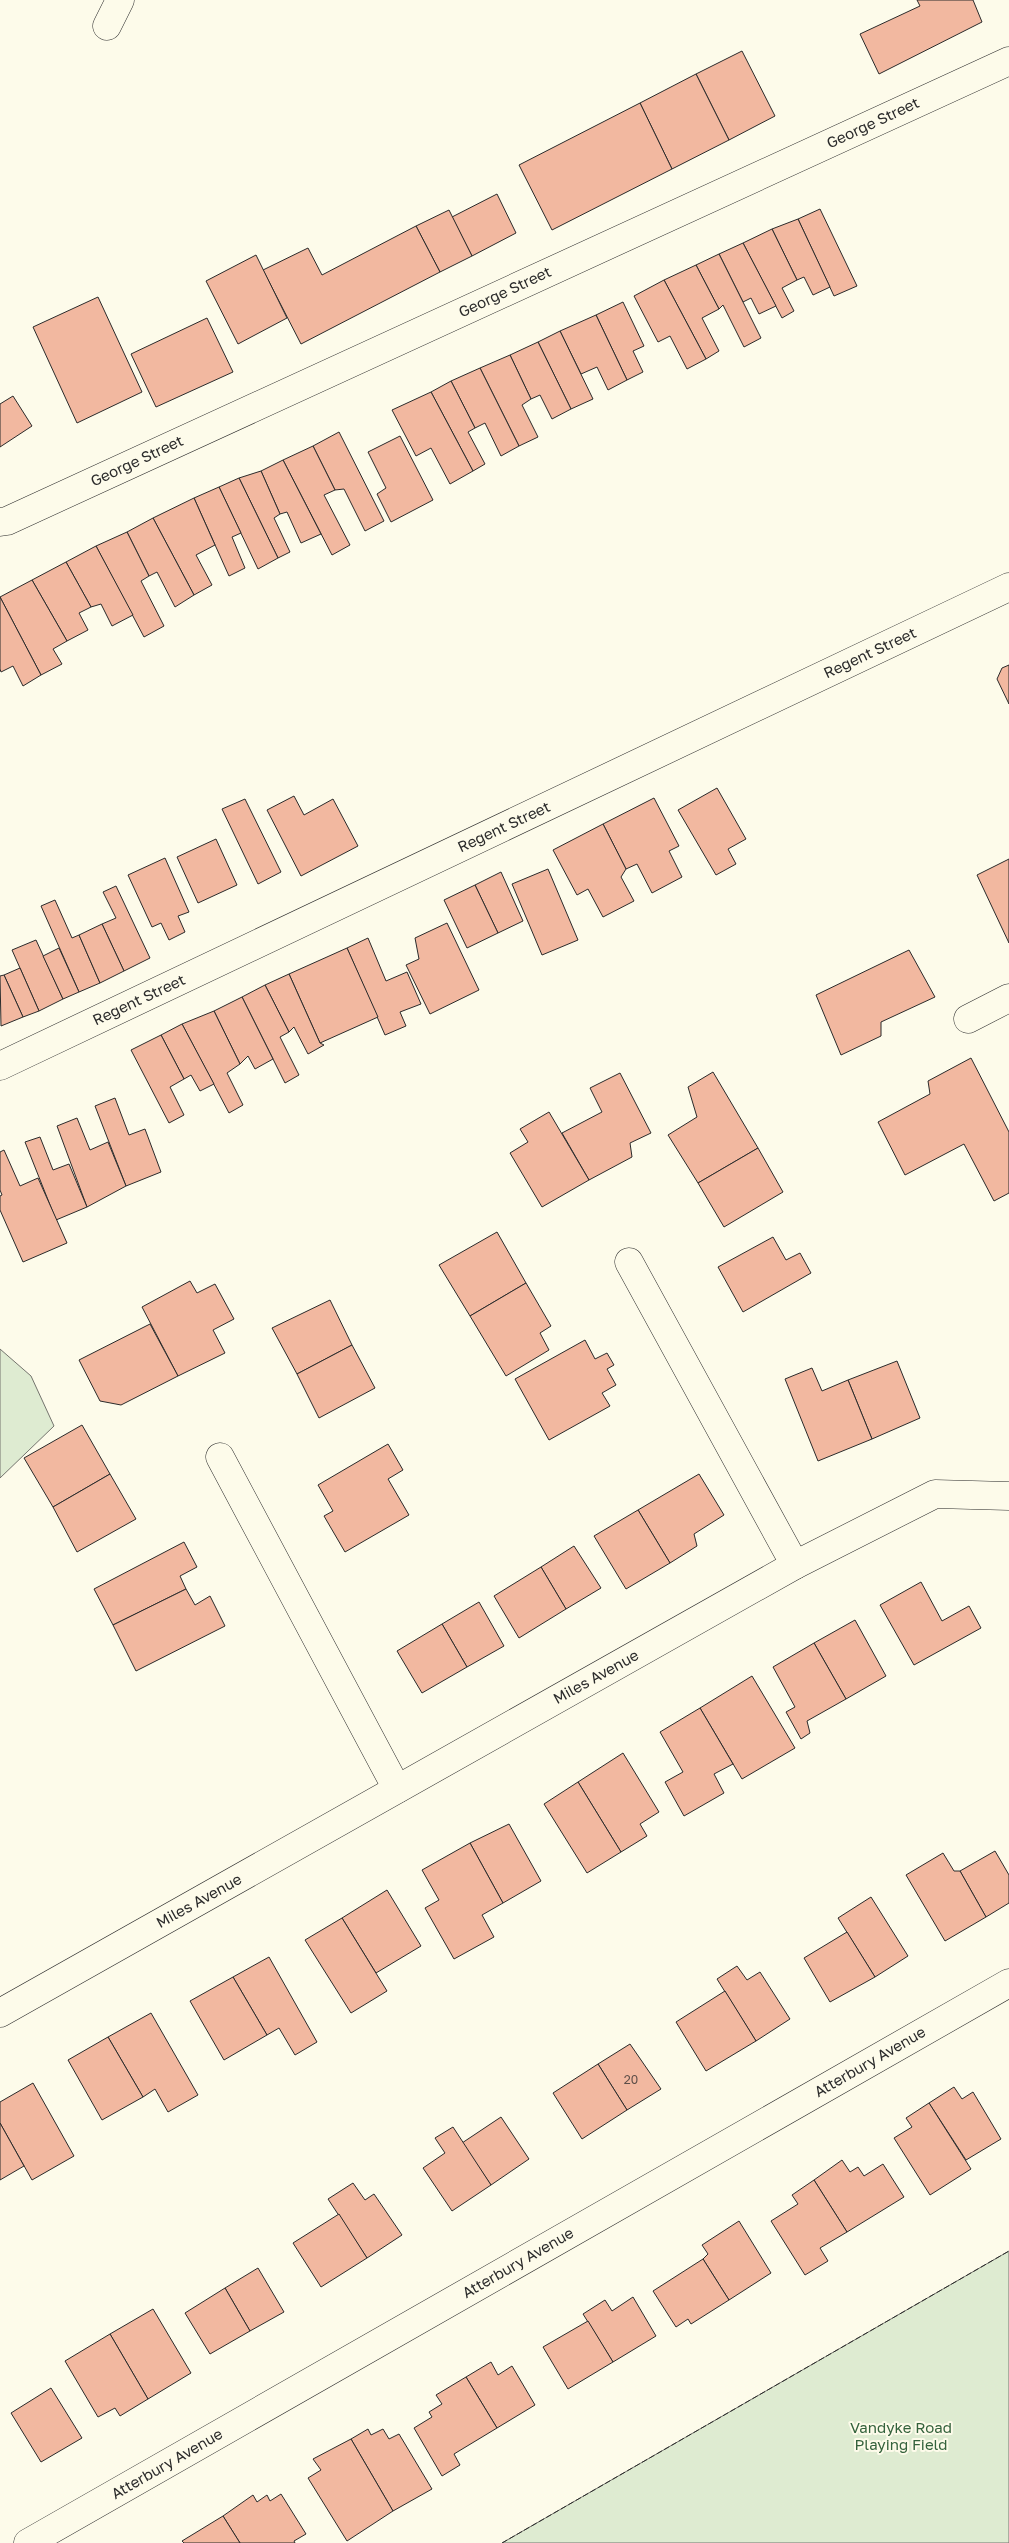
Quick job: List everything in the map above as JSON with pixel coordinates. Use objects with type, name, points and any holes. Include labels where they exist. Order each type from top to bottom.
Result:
[{"type":"street","points":[[107,26],[120,0]]},
{"type":"street","name":"George Street","points":[[0,522],[1009,61]]},
{"type":"street","name":"Regent Street","points":[[0,1066],[1009,588]]},
{"type":"street","points":[[968,1019],[1009,998]]},
{"type":"street","points":[[629,1262],[795,1565]]},
{"type":"street","points":[[220,1457],[397,1789]]},
{"type":"street","name":"Miles Avenue","points":[[0,2013],[795,1565],[935,1494],[1009,1496]]},
{"type":"street","name":"Atterbury Avenue","points":[[28,2543],[1009,1983]]},
{"type":"green space","points":[[0,1349],[31,1376],[54,1426],[0,1478]]},
{"type":"green space","name":"Vandyke Road Playing Field","points":[[1009,2251],[1009,2543],[502,2543]]},
{"type":"building","points":[[917,0],[973,0],[982,22],[879,74],[860,34],[920,6]]},
{"type":"building","points":[[742,51],[775,116],[729,140],[696,74]]},
{"type":"building","points":[[696,74],[729,140],[672,169],[640,103]]},
{"type":"building","points":[[640,103],[672,169],[552,230],[519,165]]},
{"type":"building","points":[[497,194],[516,233],[472,256],[452,217]]},
{"type":"building","points":[[820,209],[857,286],[834,296],[798,219]]},
{"type":"building","points":[[449,210],[472,256],[440,272],[416,226]]},
{"type":"building","points":[[798,219],[830,287],[813,295],[804,277],[797,280],[772,229]]},
{"type":"building","points":[[416,226],[440,272],[301,344],[263,270],[308,248],[322,275]]},
{"type":"building","points":[[772,229],[797,280],[782,288],[794,311],[782,318],[743,243]]},
{"type":"building","points":[[743,243],[776,306],[759,314],[751,298],[743,302],[719,254]]},
{"type":"building","points":[[719,254],[761,338],[744,347],[723,305],[719,309],[696,265]]},
{"type":"building","points":[[256,255],[287,318],[238,344],[206,281]]},
{"type":"building","points":[[696,265],[719,309],[702,318],[719,351],[706,359],[664,280]]},
{"type":"building","points":[[664,280],[706,359],[687,369],[670,336],[658,342],[634,296]]},
{"type":"building","points":[[98,297],[142,392],[77,423],[33,327]]},
{"type":"building","points":[[623,302],[644,346],[633,351],[643,372],[627,380],[596,315]]},
{"type":"building","points":[[596,315],[627,380],[608,390],[597,367],[581,374],[560,331]]},
{"type":"building","points":[[207,318],[233,372],[156,407],[131,354]]},
{"type":"building","points":[[560,331],[593,399],[571,409],[538,342]]},
{"type":"building","points":[[538,342],[571,409],[552,419],[540,395],[531,399],[510,355]]},
{"type":"building","points":[[510,355],[531,399],[522,405],[538,437],[519,446],[480,368]]},
{"type":"building","points":[[480,368],[519,446],[501,456],[485,423],[475,428],[451,381]]},
{"type":"building","points":[[451,381],[475,428],[468,432],[485,464],[473,471],[431,392]]},
{"type":"building","points":[[431,392],[473,471],[450,484],[431,448],[416,456],[392,410]]},
{"type":"building","points":[[13,396],[32,426],[0,447],[0,404]]},
{"type":"building","points":[[339,432],[384,521],[365,531],[344,489],[335,490],[313,446]]},
{"type":"building","points":[[400,436],[433,500],[391,522],[377,494],[386,488],[368,452]]},
{"type":"building","points":[[313,446],[335,490],[324,495],[350,545],[332,555],[283,460]]},
{"type":"building","points":[[283,460],[321,534],[301,543],[287,512],[280,514],[261,471]]},
{"type":"building","points":[[261,471],[280,514],[274,518],[290,552],[278,558],[239,478]]},
{"type":"building","points":[[239,478],[278,558],[258,569],[219,487]]},
{"type":"building","points":[[219,487],[241,533],[232,537],[245,568],[229,576],[194,498]]},
{"type":"building","points":[[194,498],[215,545],[196,555],[212,585],[194,595],[153,518]]},
{"type":"building","points":[[153,518],[194,595],[175,607],[157,572],[149,576],[127,532]]},
{"type":"building","points":[[127,532],[149,576],[141,581],[164,626],[144,637],[96,546]]},
{"type":"building","points":[[96,546],[133,615],[112,626],[101,604],[91,607],[66,562]]},
{"type":"building","points":[[66,562],[91,607],[79,613],[88,630],[67,641],[32,580]]},
{"type":"building","points":[[32,580],[67,641],[53,649],[62,664],[41,675],[0,597]]},
{"type":"building","points":[[0,597],[41,675],[23,686],[13,666],[1,672],[0,669]]},
{"type":"building","points":[[1009,665],[1009,704],[997,679],[1002,668]]},
{"type":"building","points":[[717,788],[746,839],[728,849],[736,864],[716,875],[678,810]]},
{"type":"building","points":[[294,796],[304,815],[333,799],[358,846],[301,876],[267,810]]},
{"type":"building","points":[[654,798],[679,846],[669,851],[682,877],[652,893],[637,864],[626,869],[603,824]]},
{"type":"building","points":[[245,799],[281,872],[258,884],[222,809]]},
{"type":"building","points":[[603,824],[626,869],[621,877],[634,901],[603,917],[588,889],[577,895],[553,850]]},
{"type":"building","points":[[216,839],[237,885],[198,903],[177,857]]},
{"type":"building","points":[[165,858],[189,912],[178,916],[185,932],[169,940],[161,923],[152,927],[128,875]]},
{"type":"building","points":[[1009,859],[1009,943],[977,875]]},
{"type":"building","points":[[548,869],[578,940],[542,955],[512,884]]},
{"type":"building","points":[[501,872],[523,921],[498,933],[475,885]]},
{"type":"building","points":[[475,885],[498,933],[467,948],[444,900]]},
{"type":"building","points":[[116,886],[150,958],[124,971],[102,924],[116,918],[103,892]]},
{"type":"building","points":[[55,900],[72,938],[79,935],[100,983],[79,992],[41,906]]},
{"type":"building","points":[[447,923],[479,990],[430,1014],[406,965],[419,959],[415,938]]},
{"type":"building","points":[[102,924],[124,971],[100,983],[79,935]]},
{"type":"building","points":[[368,938],[386,981],[407,972],[421,1004],[400,1012],[406,1026],[385,1035],[347,948]]},
{"type":"building","points":[[36,940],[63,999],[39,1011],[12,950]]},
{"type":"building","points":[[59,948],[79,992],[63,999],[43,956]]},
{"type":"building","points":[[347,948],[378,1017],[320,1043],[289,974]]},
{"type":"building","points":[[909,950],[935,997],[881,1022],[881,1036],[841,1055],[816,995]]},
{"type":"building","points":[[20,968],[39,1011],[23,1017],[4,975]]},
{"type":"building","points":[[289,974],[320,1043],[324,1045],[308,1054],[294,1027],[289,1032],[265,985]]},
{"type":"building","points":[[4,975],[23,1017],[1,1026],[0,976]]},
{"type":"building","points":[[265,985],[289,1032],[280,1037],[299,1075],[285,1083],[242,997]]},
{"type":"building","points":[[242,997],[273,1059],[255,1069],[248,1056],[240,1064],[214,1011]]},
{"type":"building","points":[[214,1011],[240,1064],[227,1073],[243,1105],[229,1113],[182,1024]]},
{"type":"building","points":[[182,1024],[214,1084],[200,1091],[191,1075],[184,1079],[161,1035]]},
{"type":"building","points":[[161,1035],[184,1079],[170,1087],[184,1115],[169,1123],[131,1050]]},
{"type":"building","points":[[971,1058],[1009,1132],[1009,1193],[994,1201],[964,1144],[905,1175],[878,1122],[930,1094],[928,1081]]},
{"type":"building","points":[[713,1072],[758,1148],[698,1183],[668,1135],[697,1117],[688,1087]]},
{"type":"building","points":[[620,1073],[651,1133],[630,1143],[632,1157],[589,1180],[562,1133],[602,1112],[590,1088]]},
{"type":"building","points":[[115,1098],[129,1135],[145,1129],[161,1172],[126,1186],[95,1106]]},
{"type":"building","points":[[549,1112],[589,1180],[542,1207],[510,1153],[528,1142],[520,1129]]},
{"type":"building","points":[[77,1118],[90,1150],[108,1142],[126,1186],[87,1207],[57,1126]]},
{"type":"building","points":[[40,1137],[53,1170],[69,1164],[87,1207],[56,1220],[25,1142]]},
{"type":"building","points":[[758,1148],[783,1192],[724,1227],[698,1183]]},
{"type":"building","points":[[4,1150],[20,1186],[38,1178],[67,1243],[23,1262],[0,1210],[0,1196],[2,1195],[0,1190],[0,1152]]},
{"type":"building","points":[[497,1232],[526,1283],[470,1316],[439,1265]]},
{"type":"building","points":[[773,1237],[786,1260],[800,1253],[811,1273],[743,1312],[718,1267]]},
{"type":"building","points":[[190,1281],[197,1293],[215,1284],[234,1319],[213,1330],[225,1353],[178,1376],[142,1307]]},
{"type":"building","points":[[526,1283],[551,1326],[540,1333],[549,1350],[506,1376],[470,1316]]},
{"type":"building","points":[[330,1300],[352,1345],[297,1374],[272,1328]]},
{"type":"building","points":[[150,1324],[178,1376],[121,1405],[100,1401],[79,1360]]},
{"type":"building","points":[[585,1340],[595,1359],[607,1353],[614,1365],[607,1369],[616,1385],[602,1393],[610,1406],[549,1440],[515,1379]]},
{"type":"building","points":[[352,1345],[375,1388],[319,1418],[297,1374]]},
{"type":"building","points":[[897,1361],[920,1418],[872,1439],[848,1380]]},
{"type":"building","points":[[812,1368],[822,1391],[848,1380],[872,1439],[818,1461],[785,1379]]},
{"type":"building","points":[[82,1425],[110,1474],[53,1507],[24,1458]]},
{"type":"building","points":[[388,1444],[403,1470],[388,1479],[409,1515],[345,1552],[324,1516],[333,1511],[318,1485]]},
{"type":"building","points":[[110,1474],[136,1519],[77,1552],[53,1507]]},
{"type":"building","points":[[699,1474],[724,1515],[694,1534],[697,1546],[670,1563],[638,1510]]},
{"type":"building","points":[[638,1510],[670,1563],[626,1589],[594,1536]]},
{"type":"building","points":[[184,1542],[197,1567],[180,1576],[186,1589],[113,1625],[94,1589]]},
{"type":"building","points":[[574,1546],[601,1588],[566,1609],[541,1567]]},
{"type":"building","points":[[541,1567],[566,1609],[519,1638],[494,1596]]},
{"type":"building","points":[[921,1582],[942,1621],[969,1606],[981,1628],[914,1665],[880,1605]]},
{"type":"building","points":[[186,1589],[195,1605],[210,1596],[225,1626],[136,1671],[113,1625]]},
{"type":"building","points":[[479,1602],[504,1646],[467,1667],[442,1624]]},
{"type":"building","points":[[855,1620],[886,1676],[846,1699],[814,1643]]},
{"type":"building","points":[[442,1624],[467,1667],[422,1693],[397,1651]]},
{"type":"building","points":[[814,1643],[846,1699],[807,1721],[810,1733],[801,1739],[786,1712],[795,1707],[773,1667]]},
{"type":"building","points":[[752,1676],[795,1748],[742,1779],[700,1708]]},
{"type":"building","points":[[700,1708],[733,1764],[714,1774],[724,1793],[684,1816],[665,1782],[683,1772],[660,1732]]},
{"type":"building","points":[[623,1753],[659,1812],[640,1824],[647,1836],[621,1852],[578,1782]]},
{"type":"building","points":[[578,1782],[621,1852],[587,1873],[544,1804]]},
{"type":"building","points":[[509,1824],[541,1881],[503,1903],[470,1843]]},
{"type":"building","points":[[470,1843],[503,1903],[482,1915],[494,1937],[454,1959],[425,1908],[439,1900],[422,1870]]},
{"type":"building","points":[[995,1851],[1009,1875],[1009,1903],[986,1917],[960,1871]]},
{"type":"building","points":[[943,1853],[954,1871],[960,1871],[986,1917],[945,1941],[906,1875]]},
{"type":"building","points":[[387,1890],[421,1946],[376,1973],[342,1918]]},
{"type":"building","points":[[871,1897],[908,1956],[875,1977],[838,1918]]},
{"type":"building","points":[[342,1918],[387,1991],[351,2013],[305,1940]]},
{"type":"building","points":[[847,1932],[875,1977],[830,2002],[804,1958]]},
{"type":"building","points":[[269,1957],[317,2042],[295,2055],[279,2028],[267,2035],[233,1977]]},
{"type":"building","points":[[737,1966],[747,1980],[760,1972],[790,2019],[756,2041],[717,1979]]},
{"type":"building","points":[[233,1977],[267,2035],[224,2060],[190,2001]]},
{"type":"building","points":[[725,1991],[756,2041],[706,2071],[676,2022]]},
{"type":"building","points":[[151,2013],[198,2095],[168,2112],[155,2089],[143,2097],[108,2037]]},
{"type":"building","points":[[108,2037],[143,2097],[102,2120],[68,2060]]},
{"type":"building","points":[[630,2044],[661,2089],[627,2110],[598,2064]]},
{"type":"building","points":[[598,2064],[627,2110],[582,2139],[553,2093]]},
{"type":"building","points":[[33,2083],[74,2156],[32,2180],[0,2123],[0,2102]]},
{"type":"building","points":[[954,2087],[962,2099],[973,2092],[1001,2139],[966,2160],[929,2103]]},
{"type":"building","points":[[929,2103],[971,2169],[930,2195],[894,2138],[912,2127],[906,2118]]},
{"type":"building","points":[[501,2117],[529,2159],[491,2185],[462,2143]]},
{"type":"building","points":[[0,2123],[24,2166],[0,2180]]},
{"type":"building","points":[[453,2127],[491,2185],[452,2211],[423,2168],[445,2153],[435,2138]]},
{"type":"building","points":[[842,2160],[850,2172],[858,2167],[864,2176],[883,2164],[904,2197],[847,2232],[814,2180]]},
{"type":"building","points":[[814,2180],[847,2232],[820,2248],[828,2261],[805,2275],[771,2221],[798,2204],[792,2195]]},
{"type":"building","points":[[353,2183],[365,2200],[374,2194],[402,2235],[367,2258],[328,2199]]},
{"type":"building","points":[[339,2214],[367,2258],[321,2287],[293,2243]]},
{"type":"building","points":[[739,2221],[771,2273],[729,2300],[703,2259],[708,2254],[702,2245]]},
{"type":"building","points":[[703,2259],[729,2300],[691,2324],[688,2319],[676,2327],[653,2291]]},
{"type":"building","points":[[258,2268],[284,2312],[250,2331],[225,2288]]},
{"type":"building","points":[[225,2288],[250,2331],[210,2354],[185,2313]]},
{"type":"building","points":[[633,2297],[656,2336],[613,2362],[583,2314],[605,2300],[612,2311]]},
{"type":"building","points":[[153,2309],[191,2373],[148,2399],[110,2334]]},
{"type":"building","points":[[588,2321],[613,2362],[568,2389],[543,2347]]},
{"type":"building","points":[[110,2334],[148,2399],[120,2416],[115,2408],[98,2417],[65,2361]]},
{"type":"building","points":[[491,2362],[498,2375],[512,2366],[535,2405],[497,2428],[466,2377]]},
{"type":"building","points":[[466,2377],[497,2428],[454,2454],[460,2465],[442,2476],[414,2428],[432,2417],[429,2412],[442,2404],[436,2395]]},
{"type":"building","points":[[51,2388],[82,2438],[41,2462],[11,2413]]},
{"type":"building","points":[[368,2429],[371,2435],[383,2429],[389,2439],[399,2434],[432,2489],[393,2511],[351,2439]]},
{"type":"building","points":[[351,2439],[393,2511],[347,2541],[308,2478],[321,2470],[313,2459]]},
{"type":"building","points":[[281,2494],[306,2534],[294,2541],[295,2543],[240,2543],[223,2516],[253,2495],[257,2502],[267,2495],[270,2501]]},
{"type":"building","points":[[223,2516],[240,2543],[184,2543],[182,2541]]},
{"type":"fence","points":[[502,2543],[1009,2251]]}]
